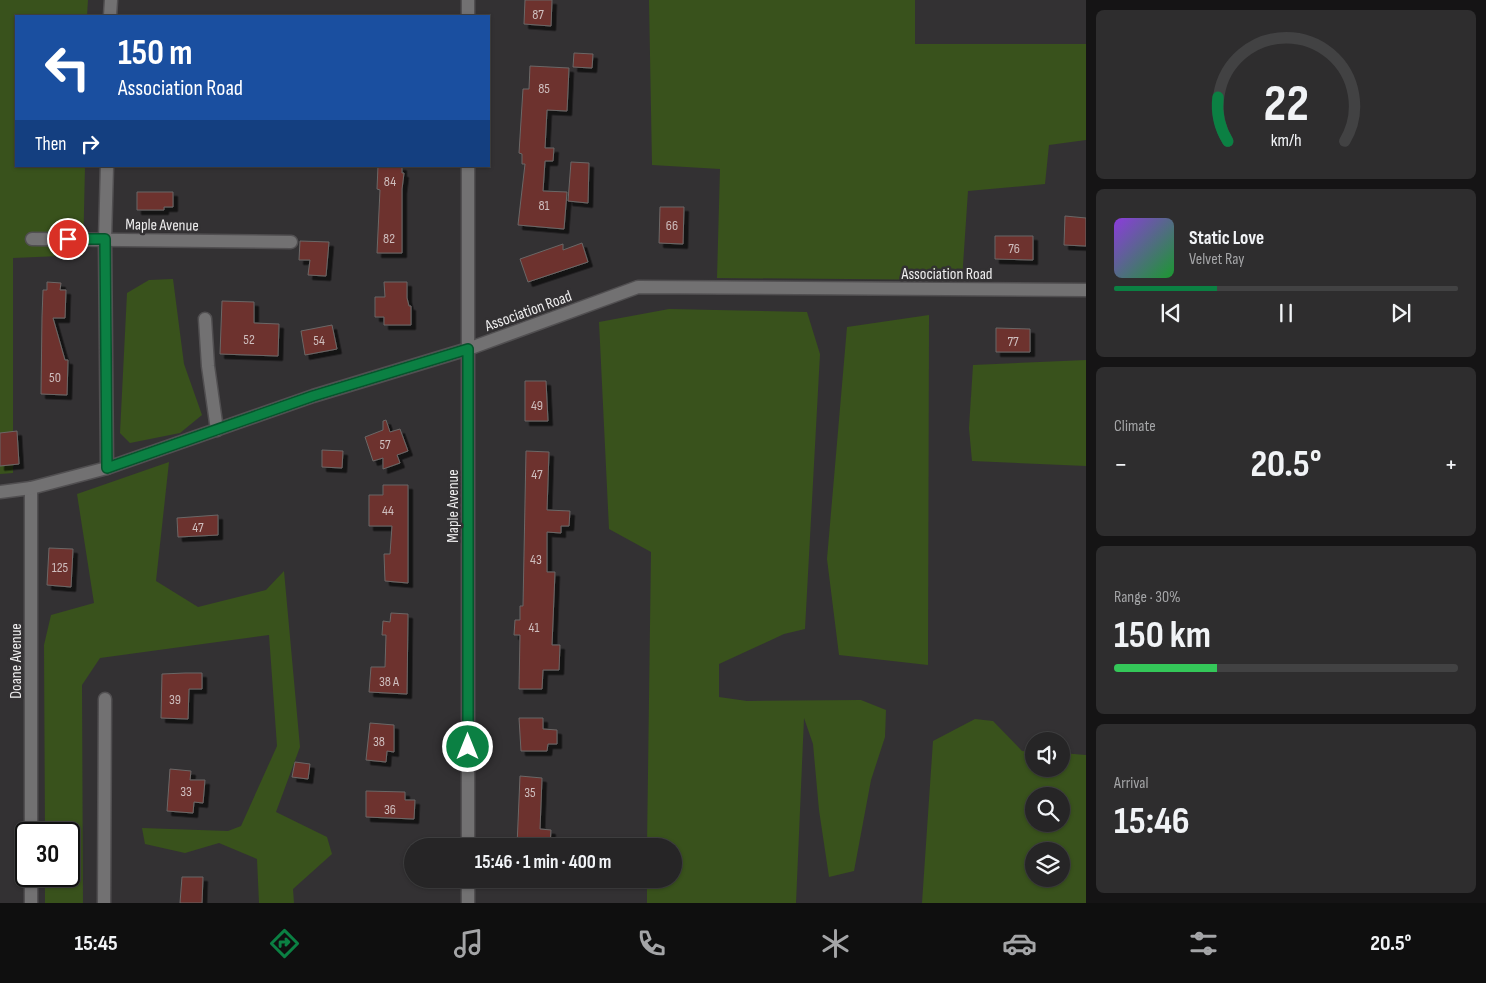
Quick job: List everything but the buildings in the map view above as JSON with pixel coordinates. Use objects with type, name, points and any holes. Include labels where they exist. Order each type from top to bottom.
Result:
[{"type":"street","points":[[110,15],[111,0]]},
{"type":"street","points":[[468,0],[468,15]]},
{"type":"street","points":[[107,167],[105,239],[107,468]]},
{"type":"street","name":"Maple Avenue","points":[[468,167],[468,838]]},
{"type":"street","name":"Maple Avenue","points":[[32,239],[291,242]]},
{"type":"street","name":"Association Road","points":[[0,492],[31,488],[107,468],[313,396],[468,349],[638,287],[1086,290]]},
{"type":"street","points":[[205,319],[208,366],[217,430]]},
{"type":"street","name":"Doane Avenue","points":[[31,488],[32,822]]},
{"type":"street","points":[[104,903],[105,700]]},
{"type":"street","points":[[31,887],[31,903]]},
{"type":"street","points":[[468,888],[468,903]]},
{"type":"green space","points":[[0,0],[88,0],[87,15],[15,15],[15,167],[85,167],[83,255],[13,258],[13,473],[0,474]]},
{"type":"green space","points":[[649,0],[915,0],[915,44],[1086,44],[1086,140],[1049,145],[1045,184],[968,191],[962,280],[717,278],[720,169],[652,165]]},
{"type":"green space","points":[[173,279],[184,364],[202,415],[180,433],[130,443],[120,433],[127,293],[149,280]]},
{"type":"green space","points":[[669,309],[807,312],[820,354],[805,629],[784,634],[719,664],[719,697],[747,701],[861,700],[886,710],[885,737],[871,780],[854,871],[829,877],[819,810],[813,744],[804,718],[796,903],[647,903],[647,888],[682,888],[682,838],[647,838],[651,552],[609,529],[599,322]]},
{"type":"green space","points":[[929,315],[928,665],[839,655],[827,559],[847,327]]},
{"type":"green space","points":[[1086,360],[1086,466],[972,461],[969,428],[973,365]]},
{"type":"green space","points":[[169,462],[156,581],[198,607],[266,590],[284,571],[300,747],[276,812],[327,837],[332,854],[293,889],[294,903],[259,903],[257,859],[219,843],[185,853],[145,844],[142,828],[228,831],[241,826],[277,746],[269,635],[100,658],[82,685],[83,903],[45,903],[45,887],[80,887],[80,822],[45,822],[44,645],[51,615],[94,603],[77,494]]},
{"type":"green space","points":[[975,719],[993,721],[1022,751],[1025,751],[1025,777],[1070,777],[1070,754],[1086,755],[1086,903],[922,903],[933,741]]},
{"type":"route","points":[[68,239],[105,239],[107,468],[313,396],[468,349],[468,747]]}]
